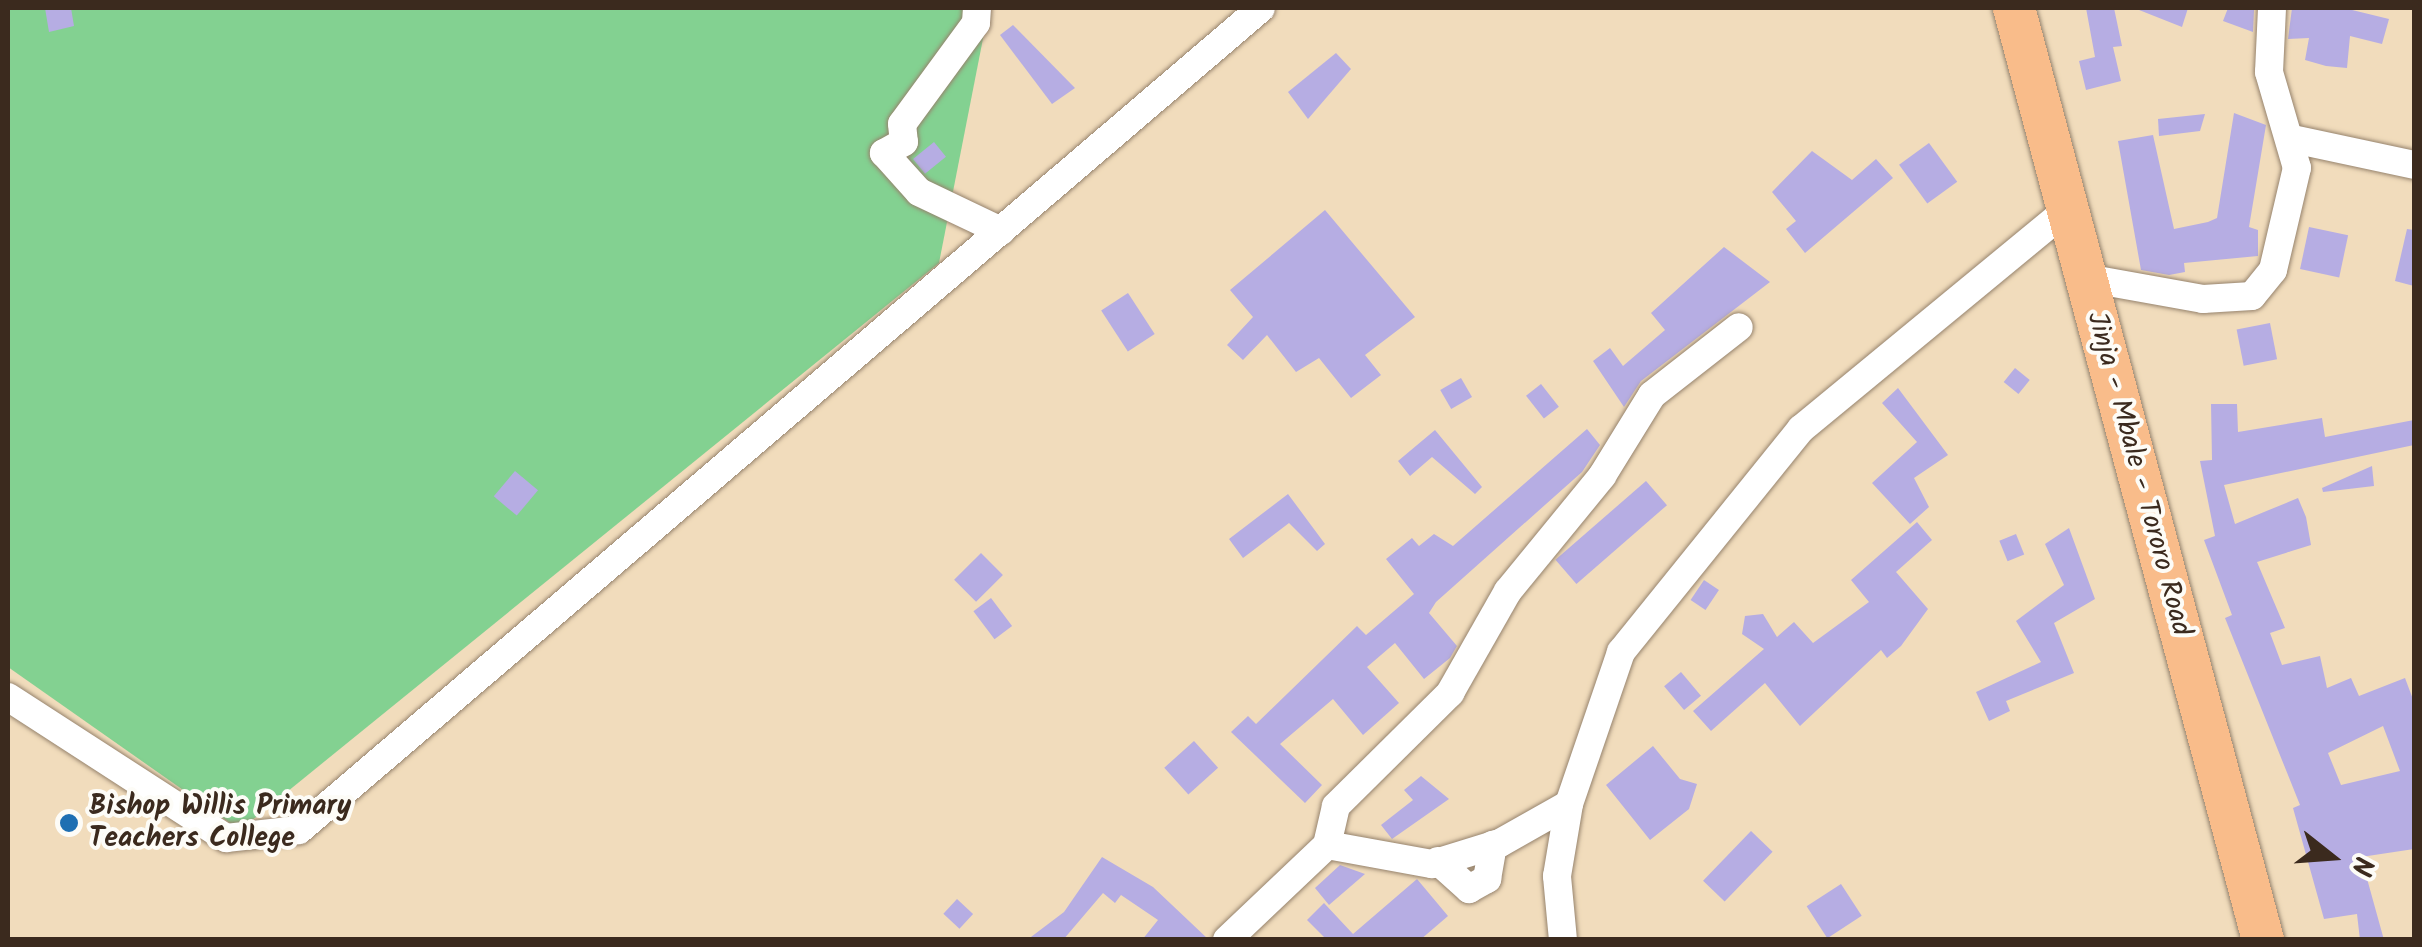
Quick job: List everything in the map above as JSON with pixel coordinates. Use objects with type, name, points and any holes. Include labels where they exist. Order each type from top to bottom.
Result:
[{"type":"main road","name":"Jinja - Mbale - Tororo Road","points":[[2014,8],[2263,940]]},
{"type":"street","points":[[977,8],[976,24],[902,124],[904,142],[884,153],[919,192],[1001,231]]},
{"type":"street","points":[[8,697],[226,838],[298,830],[1260,8]]},
{"type":"street","points":[[2086,278],[2158,295],[2252,296],[2273,270],[2289,214],[2292,138],[2269,72],[2272,8]]},
{"type":"street","points":[[2292,138],[2414,165]]},
{"type":"street","points":[[1563,940],[1557,876],[1569,804],[1621,652],[1801,429],[2068,209]]},
{"type":"street","points":[[1227,940],[1327,845],[1336,806],[1450,693],[1508,591],[1602,476],[1652,394],[1740,327]]},
{"type":"street","points":[[1327,845],[1438,861],[1493,845],[1569,804]]},
{"type":"street","points":[[1438,861],[1470,889],[1487,878],[1493,845]]},
{"type":"green space","points":[[8,8],[989,8],[939,263],[240,830],[8,667]]},
{"type":"building","points":[[45,8],[71,8],[74,26],[49,32]]},
{"type":"building","points":[[2086,8],[2114,8],[2122,46],[2113,47],[2121,81],[2086,90],[2079,61],[2095,57]]},
{"type":"building","points":[[2134,8],[2188,8],[2182,27]]},
{"type":"building","points":[[2228,8],[2254,10],[2253,32],[2223,21]]},
{"type":"building","points":[[2292,8],[2344,8],[2389,19],[2382,44],[2350,36],[2347,68],[2326,66],[2305,60],[2309,38],[2288,39]]},
{"type":"building","points":[[1013,25],[1075,88],[1052,104],[1000,35]]},
{"type":"building","points":[[1336,53],[1351,69],[1308,119],[1288,92]]},
{"type":"building","points":[[2234,113],[2266,125],[2249,227],[2258,230],[2258,256],[2184,263],[2185,272],[2169,275],[2141,270],[2118,141],[2153,135],[2174,229],[2208,222],[2217,218]]},
{"type":"building","points":[[2205,114],[2200,131],[2159,136],[2158,119]]},
{"type":"building","points":[[934,142],[946,157],[925,174],[913,159]]},
{"type":"building","points":[[1929,143],[1957,182],[1927,204],[1899,165]]},
{"type":"building","points":[[1812,151],[1852,180],[1876,159],[1893,178],[1805,253],[1786,229],[1796,221],[1772,192]]},
{"type":"building","points":[[1325,210],[1415,317],[1365,355],[1381,375],[1351,398],[1319,358],[1296,372],[1267,335],[1243,360],[1227,345],[1253,317],[1230,290]]},
{"type":"building","points":[[2309,227],[2348,235],[2339,277],[2300,269]]},
{"type":"building","points":[[2407,229],[2414,230],[2414,286],[2395,281]]},
{"type":"building","points":[[1724,247],[1770,282],[1641,381],[1624,407],[1593,361],[1610,348],[1623,366],[1665,330],[1651,313]]},
{"type":"building","points":[[1128,293],[1155,334],[1128,352],[1101,310]]},
{"type":"building","points":[[2270,323],[2277,359],[2244,366],[2237,329]]},
{"type":"building","points":[[2015,368],[2030,380],[2018,394],[2004,382]]},
{"type":"building","points":[[1461,378],[1472,397],[1451,409],[1440,390]]},
{"type":"building","points":[[1541,384],[1559,407],[1544,419],[1526,396]]},
{"type":"building","points":[[1898,388],[1948,455],[1914,478],[1929,507],[1910,524],[1872,483],[1917,442],[1882,403]]},
{"type":"building","points":[[2211,404],[2237,404],[2238,432],[2322,418],[2325,437],[2414,420],[2414,445],[2224,485],[2235,524],[2298,498],[2306,517],[2311,545],[2257,562],[2285,628],[2270,633],[2282,665],[2320,656],[2327,688],[2351,678],[2359,696],[2405,678],[2414,702],[2414,849],[2361,857],[2384,940],[2360,940],[2357,914],[2324,919],[2293,808],[2300,805],[2225,618],[2232,615],[2204,540],[2215,536],[2200,461],[2212,460]],"holes":[[[2383,726],[2400,771],[2341,785],[2328,753]]]},
{"type":"building","points":[[1587,429],[1600,445],[1582,472],[1436,602],[1429,613],[1457,646],[1450,658],[1424,679],[1395,643],[1367,667],[1399,703],[1363,735],[1333,699],[1280,744],[1322,785],[1305,803],[1231,732],[1248,716],[1256,724],[1357,626],[1366,635],[1414,594],[1386,559],[1412,538],[1419,546],[1434,534],[1453,546]]},
{"type":"building","points":[[1435,430],[1482,487],[1475,494],[1432,457],[1410,476],[1398,461]]},
{"type":"building","points":[[2372,466],[2374,486],[2323,492],[2322,488]]},
{"type":"building","points":[[515,471],[538,490],[517,516],[494,496]]},
{"type":"building","points":[[1646,481],[1667,505],[1576,584],[1555,560]]},
{"type":"building","points":[[1288,494],[1325,544],[1317,551],[1289,523],[1243,558],[1229,539]]},
{"type":"building","points":[[1917,522],[1932,540],[1896,572],[1928,609],[1901,646],[1887,658],[1881,650],[1800,726],[1765,683],[1711,731],[1693,711],[1764,649],[1742,634],[1745,616],[1763,614],[1777,637],[1794,622],[1813,643],[1869,602],[1851,580]]},
{"type":"building","points":[[2069,528],[2095,599],[2054,623],[2074,673],[2006,701],[2010,711],[1989,721],[1976,692],[2041,662],[2016,621],[2064,585],[2045,544]]},
{"type":"building","points":[[2016,534],[2024,554],[2008,561],[1999,541]]},
{"type":"building","points":[[981,553],[1003,575],[976,602],[954,580]]},
{"type":"building","points":[[1704,580],[1719,590],[1706,610],[1691,600]]},
{"type":"building","points":[[991,598],[1012,626],[994,639],[973,611]]},
{"type":"building","points":[[1681,672],[1701,696],[1684,710],[1664,686]]},
{"type":"building","points":[[1194,741],[1218,768],[1188,795],[1164,768]]},
{"type":"building","points":[[1653,746],[1680,779],[1697,784],[1689,809],[1650,840],[1606,785]]},
{"type":"building","points":[[1421,776],[1449,799],[1392,839],[1381,825],[1413,800],[1404,790]]},
{"type":"building","points":[[1751,831],[1773,852],[1725,901],[1703,881]]},
{"type":"building","points":[[1102,857],[1153,887],[1208,939],[1142,940],[1158,920],[1121,895],[1115,903],[1103,893],[1063,940],[1027,940],[1064,912]]},
{"type":"building","points":[[1340,865],[1365,874],[1329,905],[1315,888]]},
{"type":"building","points":[[1417,879],[1448,916],[1420,940],[1327,940],[1307,920],[1324,903],[1353,934]]},
{"type":"building","points":[[1841,884],[1862,916],[1827,938],[1807,906]]},
{"type":"building","points":[[957,899],[973,914],[959,929],[943,914]]},
{"type":"place","name":"Bishop Willis Primary Teachers College","points":[[69,823]]}]
